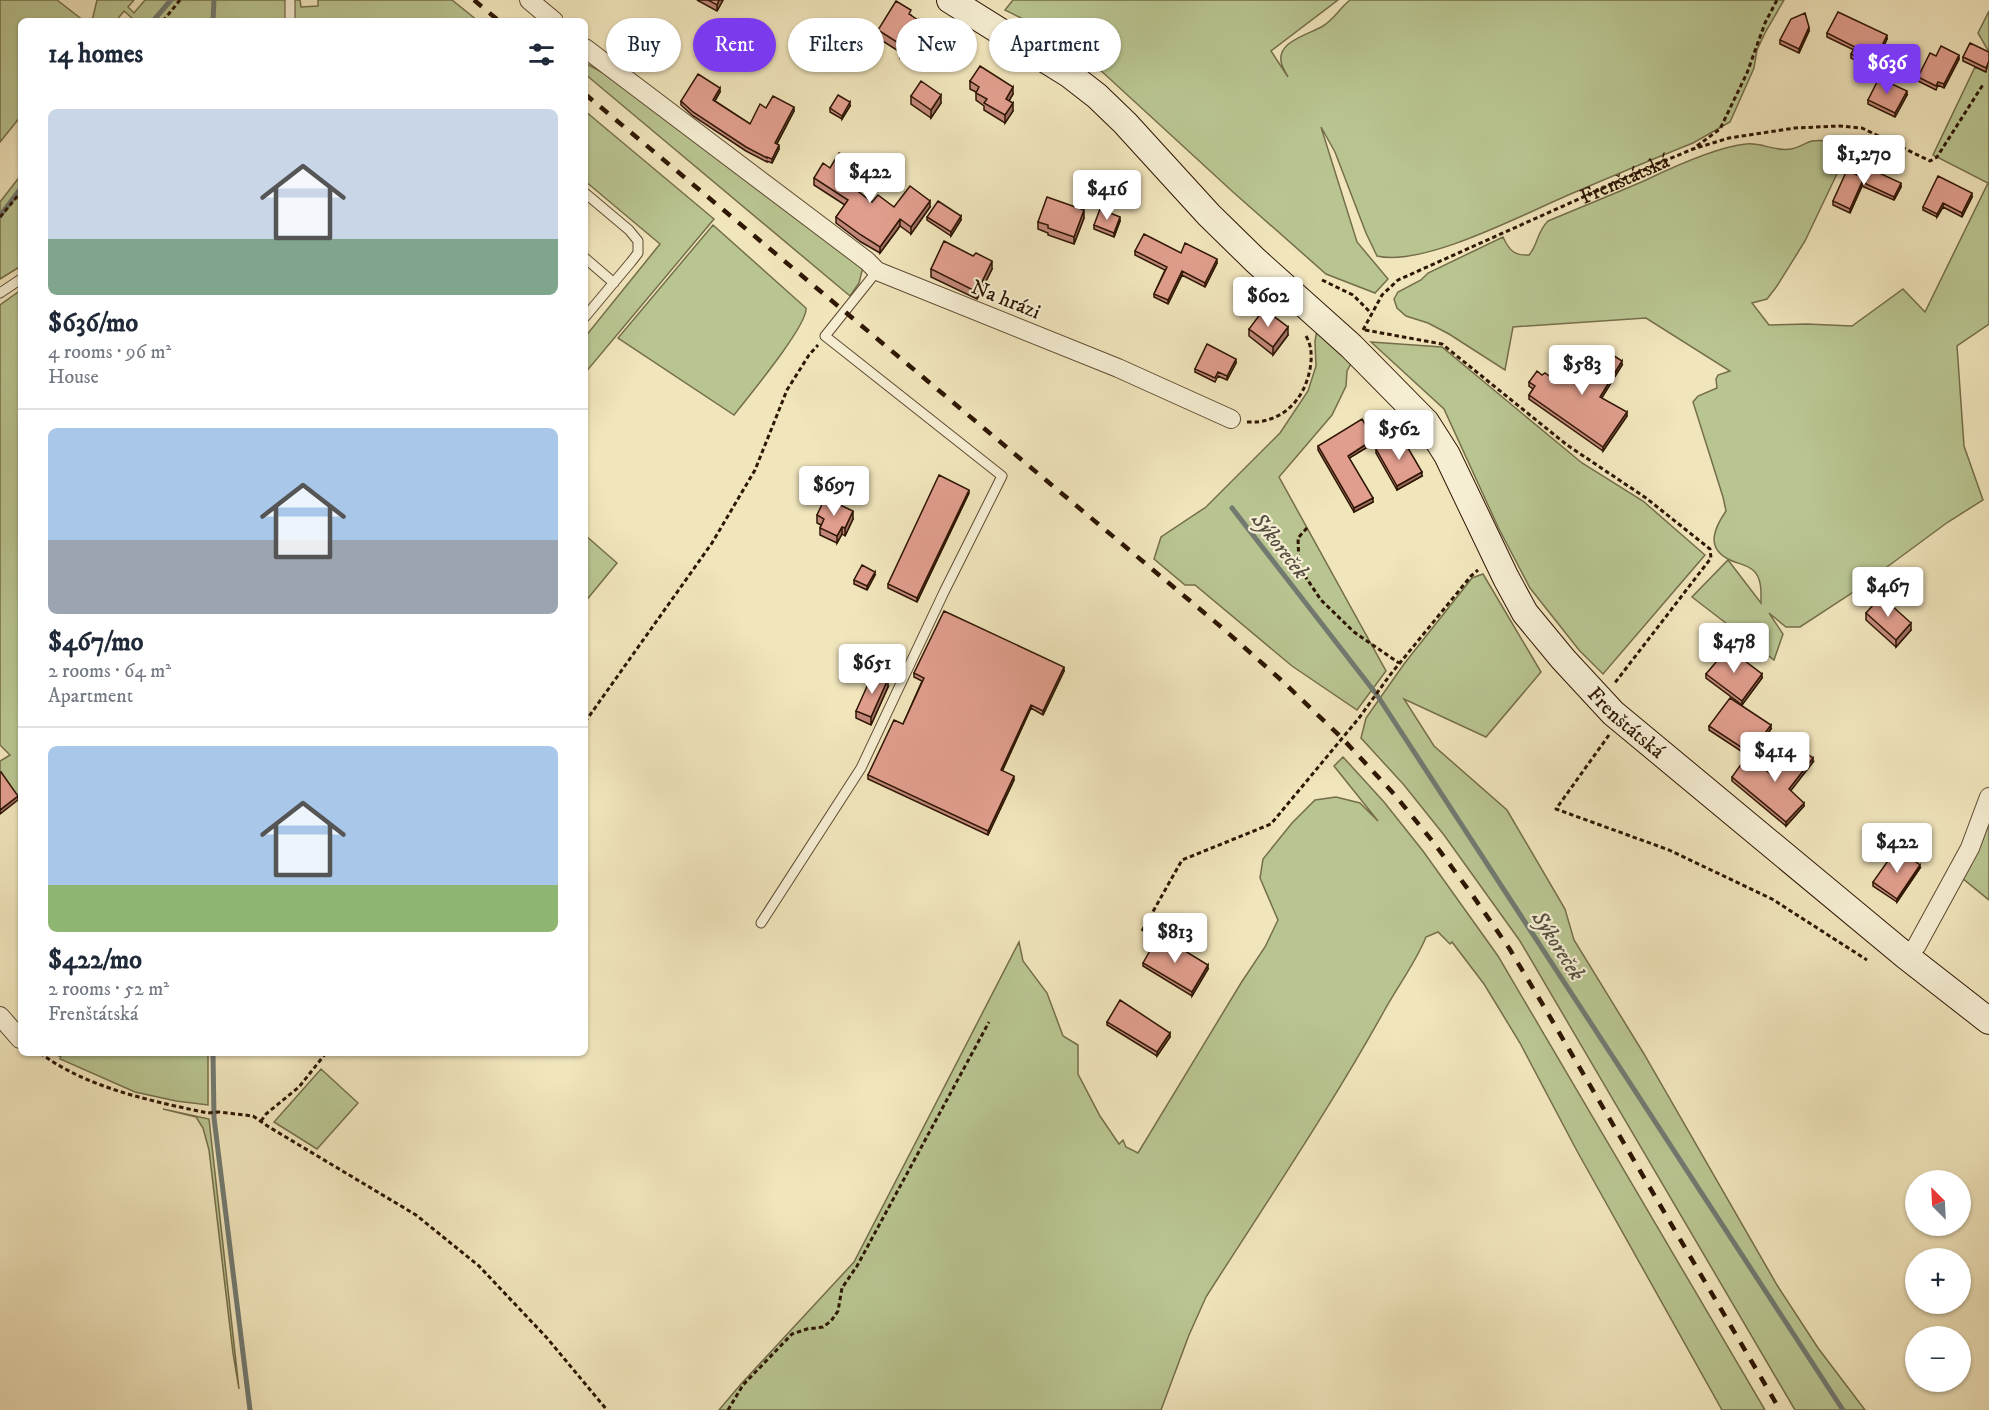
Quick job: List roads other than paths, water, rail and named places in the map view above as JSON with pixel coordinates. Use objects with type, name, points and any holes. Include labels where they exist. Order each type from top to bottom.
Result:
[{"type":"main road","name":"Frenštátská","points":[[950,0],[1070,75],[1097,96],[1255,260],[1312,325],[1357,338],[1437,438],[1525,613],[1563,660],[1620,718],[1907,957],[1989,1021]]},
{"type":"street","points":[[529,0],[550,18]]},
{"type":"street","name":"Na hrázi","points":[[588,50],[877,271],[1118,368],[1231,418]]},
{"type":"street","points":[[1907,957],[1917,945],[1970,848],[1989,797]]},
{"type":"street","points":[[0,1016],[18,1037]]},
{"type":"lane","points":[[290,0],[290,18]]},
{"type":"lane","points":[[588,196],[629,230],[638,241],[638,253],[588,313]]},
{"type":"lane","points":[[588,261],[614,283]]},
{"type":"lane","points":[[761,923],[861,768],[1002,476],[825,336],[877,271]]},
{"type":"lane","points":[[0,293],[18,281]]},
{"type":"waterway","points":[[156,18],[171,0]]},
{"type":"waterway","points":[[213,18],[214,0]]},
{"type":"waterway","points":[[0,216],[18,192]]},
{"type":"waterway","name":"Sýkoreček","points":[[1232,508],[1377,695],[1843,1410]]},
{"type":"waterway","points":[[213,1056],[214,1118],[250,1410]]},
{"type":"railway","points":[[474,0],[495,18]]},
{"type":"railway","points":[[588,97],[1220,626],[1342,738],[1394,794],[1434,843],[1509,948],[1780,1410]]}]
